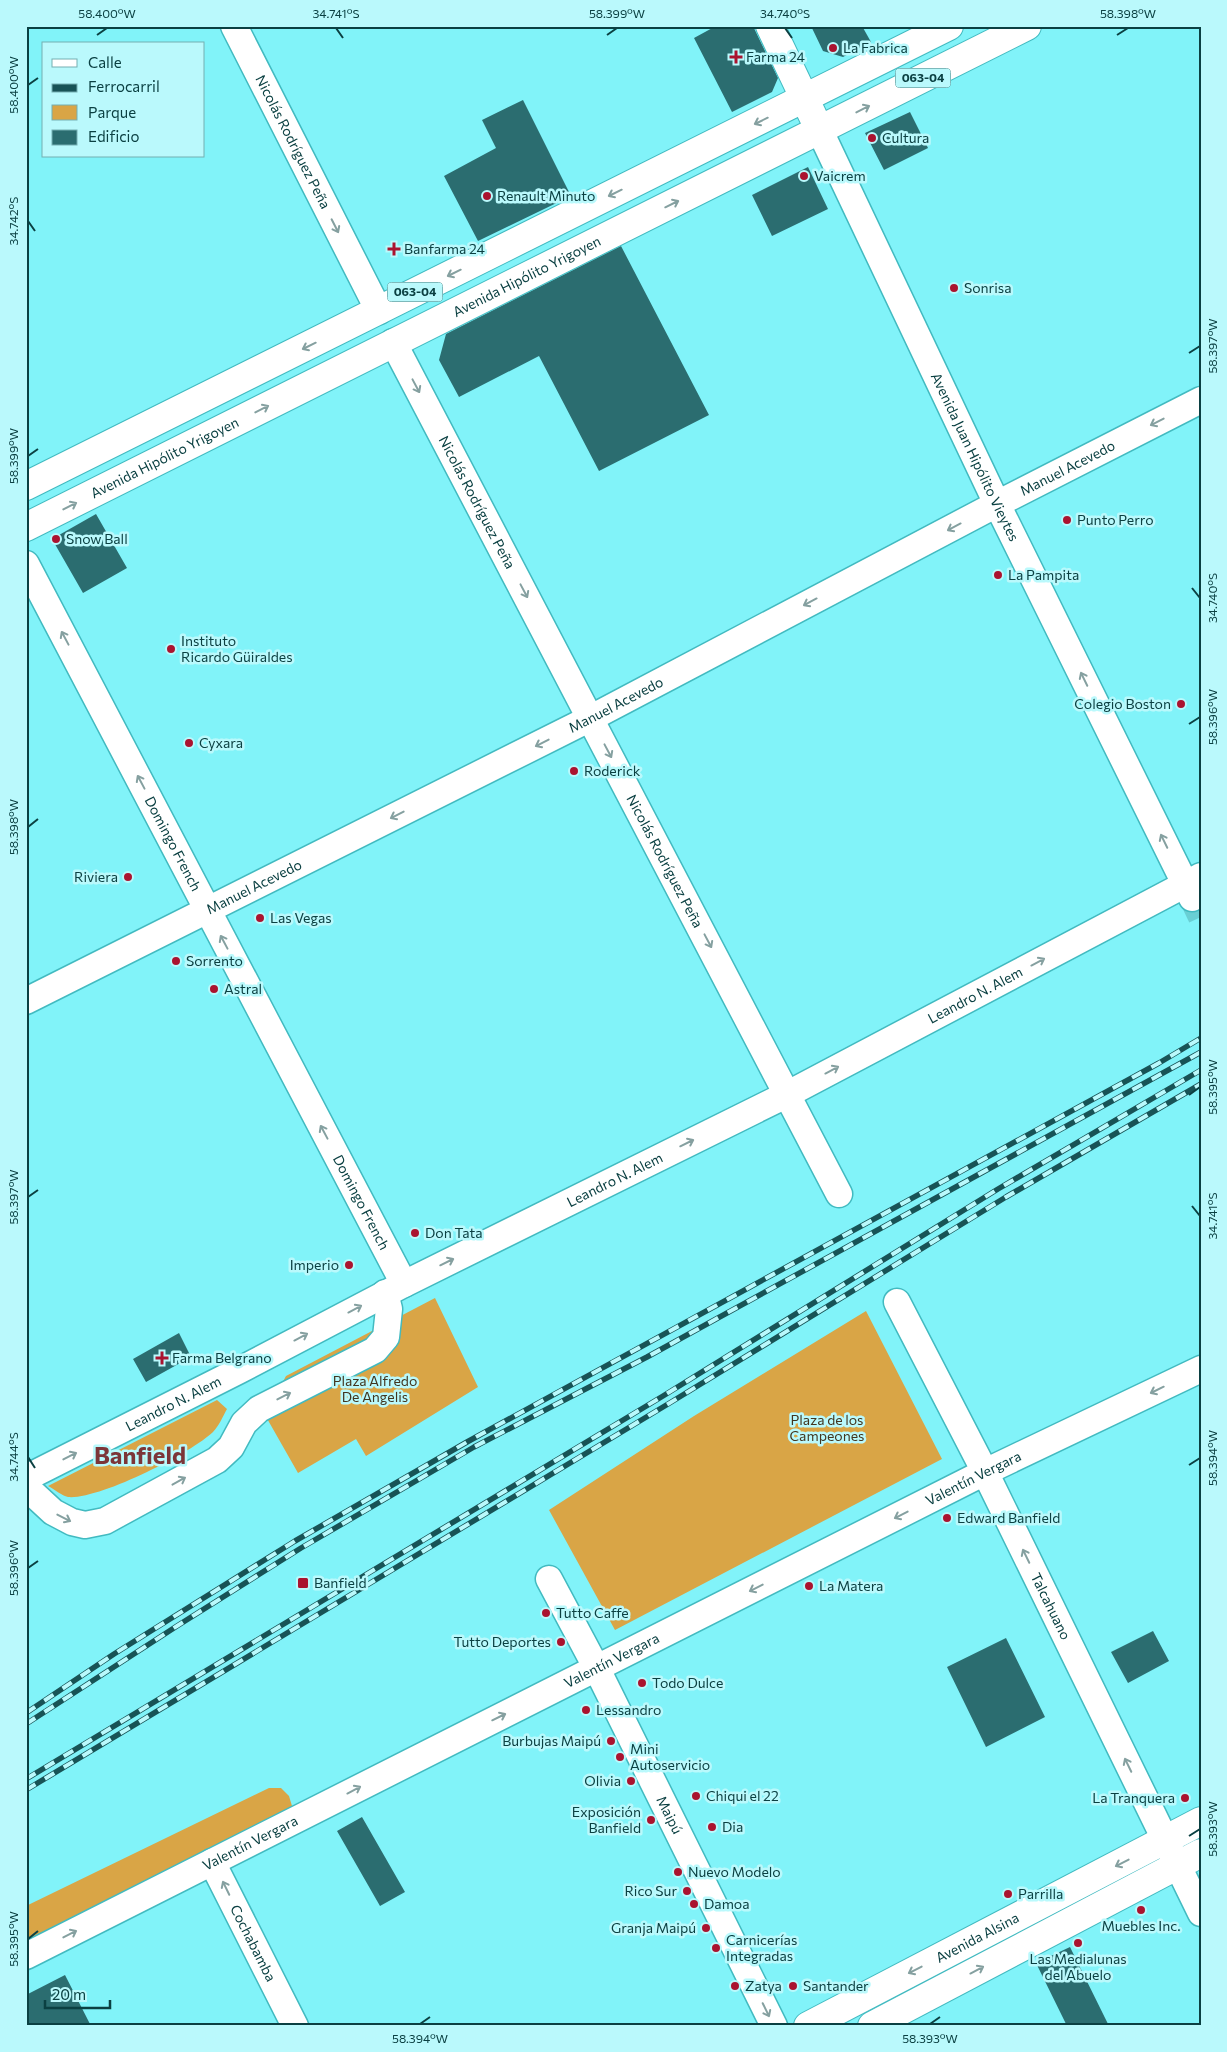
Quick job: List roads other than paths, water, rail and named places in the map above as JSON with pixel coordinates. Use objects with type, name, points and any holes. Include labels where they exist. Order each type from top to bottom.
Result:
[{"type":"main road","name":"Avenida Juan Hipólito Vieytes","points":[[770,26],[820,131]]},
{"type":"main road","name":"063-04","points":[[26,486],[949,26]]},
{"type":"main road","name":"Avenida Hipólito Yrigoyen","points":[[26,528],[393,342],[820,131],[1027,26]]},
{"type":"main road","name":"Avenida Alsina","points":[[808,2026],[1201,1821]]},
{"type":"main road","name":"Avenida Alsina","points":[[872,2026],[1201,1853]]},
{"type":"street","name":"Nicolás Rodríguez Peña","points":[[234,26],[378,311]]},
{"type":"street","name":"Avenida Juan Hipólito Vieytes","points":[[820,131],[997,504],[1193,886]]},
{"type":"street","name":"Nicolás Rodríguez Peña","points":[[393,342],[839,1194]]},
{"type":"street","name":"Manuel Acevedo","points":[[26,1001],[591,718],[997,504],[1201,400]]},
{"type":"street","name":"Domingo French","points":[[26,564],[208,910],[394,1289]]},
{"type":"street","name":"Leandro N. Alem","points":[[26,1478],[394,1289],[788,1094],[1193,886]]},
{"type":"street","points":[[26,1488],[53,1512],[72,1522],[85,1525],[105,1521],[217,1460],[231,1447],[244,1423],[259,1409],[375,1350],[386,1337],[389,1309],[394,1289]]},
{"type":"street","name":"Talcahuano","points":[[897,1302],[985,1472],[1201,1913]]},
{"type":"street","name":"Valentín Vergara","points":[[26,1956],[985,1472],[1201,1368]]},
{"type":"street","name":"Maipú","points":[[549,1579],[597,1669],[774,2026]]},
{"type":"street","name":"Cochabamba","points":[[212,1862],[295,2026]]},
{"type":"tunnel","points":[[1192,898],[1201,917]]},
{"type":"railway","points":[[26,1713],[114,1654],[295,1541],[467,1442],[1159,1063],[1201,1038]]},
{"type":"railway","points":[[26,1724],[301,1548],[474,1447],[647,1357],[1201,1052]]},
{"type":"railway","points":[[26,1779],[663,1396],[998,1189],[1201,1070]]},
{"type":"railway","points":[[26,1790],[668,1404],[1006,1197],[1201,1084]]},
{"type":"place","name":"La Fabrica","points":[[833,48]]},
{"type":"place","name":"Farma 24","points":[[736,57]]},
{"type":"place","name":"Cultura","points":[[872,138]]},
{"type":"place","name":"Vaicrem","points":[[804,176]]},
{"type":"place","name":"Renault Minuto","points":[[487,196]]},
{"type":"place","name":"Banfarma 24","points":[[394,249]]},
{"type":"place","name":"Sonrisa","points":[[954,288]]},
{"type":"place","name":"Punto Perro","points":[[1067,520]]},
{"type":"place","name":"Snow Ball","points":[[56,539]]},
{"type":"place","name":"La Pampita","points":[[998,575]]},
{"type":"place","name":"Instituto Ricardo Güiraldes","points":[[171,649]]},
{"type":"place","name":"Colegio Boston","points":[[1181,704]]},
{"type":"place","name":"Cyxara","points":[[189,743]]},
{"type":"place","name":"Roderick","points":[[574,771]]},
{"type":"place","name":"Riviera","points":[[128,877]]},
{"type":"place","name":"Las Vegas","points":[[260,918]]},
{"type":"place","name":"Sorrento","points":[[176,961]]},
{"type":"place","name":"Astral","points":[[214,989]]},
{"type":"place","name":"Don Tata","points":[[415,1233]]},
{"type":"place","name":"Imperio","points":[[349,1265]]},
{"type":"place","name":"Farma Belgrano","points":[[162,1358]]},
{"type":"place","name":"Edward Banfield","points":[[947,1518]]},
{"type":"place","name":"Banfield","points":[[303,1583]]},
{"type":"place","name":"La Matera","points":[[809,1586]]},
{"type":"place","name":"Tutto Caffe","points":[[546,1613]]},
{"type":"place","name":"Tutto Deportes","points":[[561,1642]]},
{"type":"place","name":"Todo Dulce","points":[[642,1683]]},
{"type":"place","name":"Lessandro","points":[[586,1710]]},
{"type":"place","name":"Burbujas Maipú","points":[[611,1741]]},
{"type":"place","name":"Mini Autoservicio","points":[[620,1757]]},
{"type":"place","name":"Olivia","points":[[631,1781]]},
{"type":"place","name":"Chiqui el 22","points":[[696,1796]]},
{"type":"place","name":"La Tranquera","points":[[1185,1798]]},
{"type":"place","name":"Exposición Banfield","points":[[651,1820]]},
{"type":"place","name":"Dia","points":[[712,1827]]},
{"type":"place","name":"Nuevo Modelo","points":[[678,1872]]},
{"type":"place","name":"Rico Sur","points":[[687,1891]]},
{"type":"place","name":"Parrilla","points":[[1008,1894]]},
{"type":"place","name":"Damoa","points":[[694,1904]]},
{"type":"place","name":"Muebles Inc.","points":[[1141,1910]]},
{"type":"place","name":"Granja Maipú","points":[[706,1928]]},
{"type":"place","name":"Las Medialunas del Abuelo","points":[[1078,1943]]},
{"type":"place","name":"Carnicerías Integradas","points":[[716,1948]]},
{"type":"place","name":"Zatya","points":[[735,1986]]},
{"type":"place","name":"Santander","points":[[793,1986]]},
{"type":"district","name":"Banfield","points":[[140,1456]]},
{"type":"park label","name":"Plaza Alfredo De Angelis","points":[[375,1389]]},
{"type":"park label","name":"Plaza de los Campeones","points":[[827,1428]]}]
